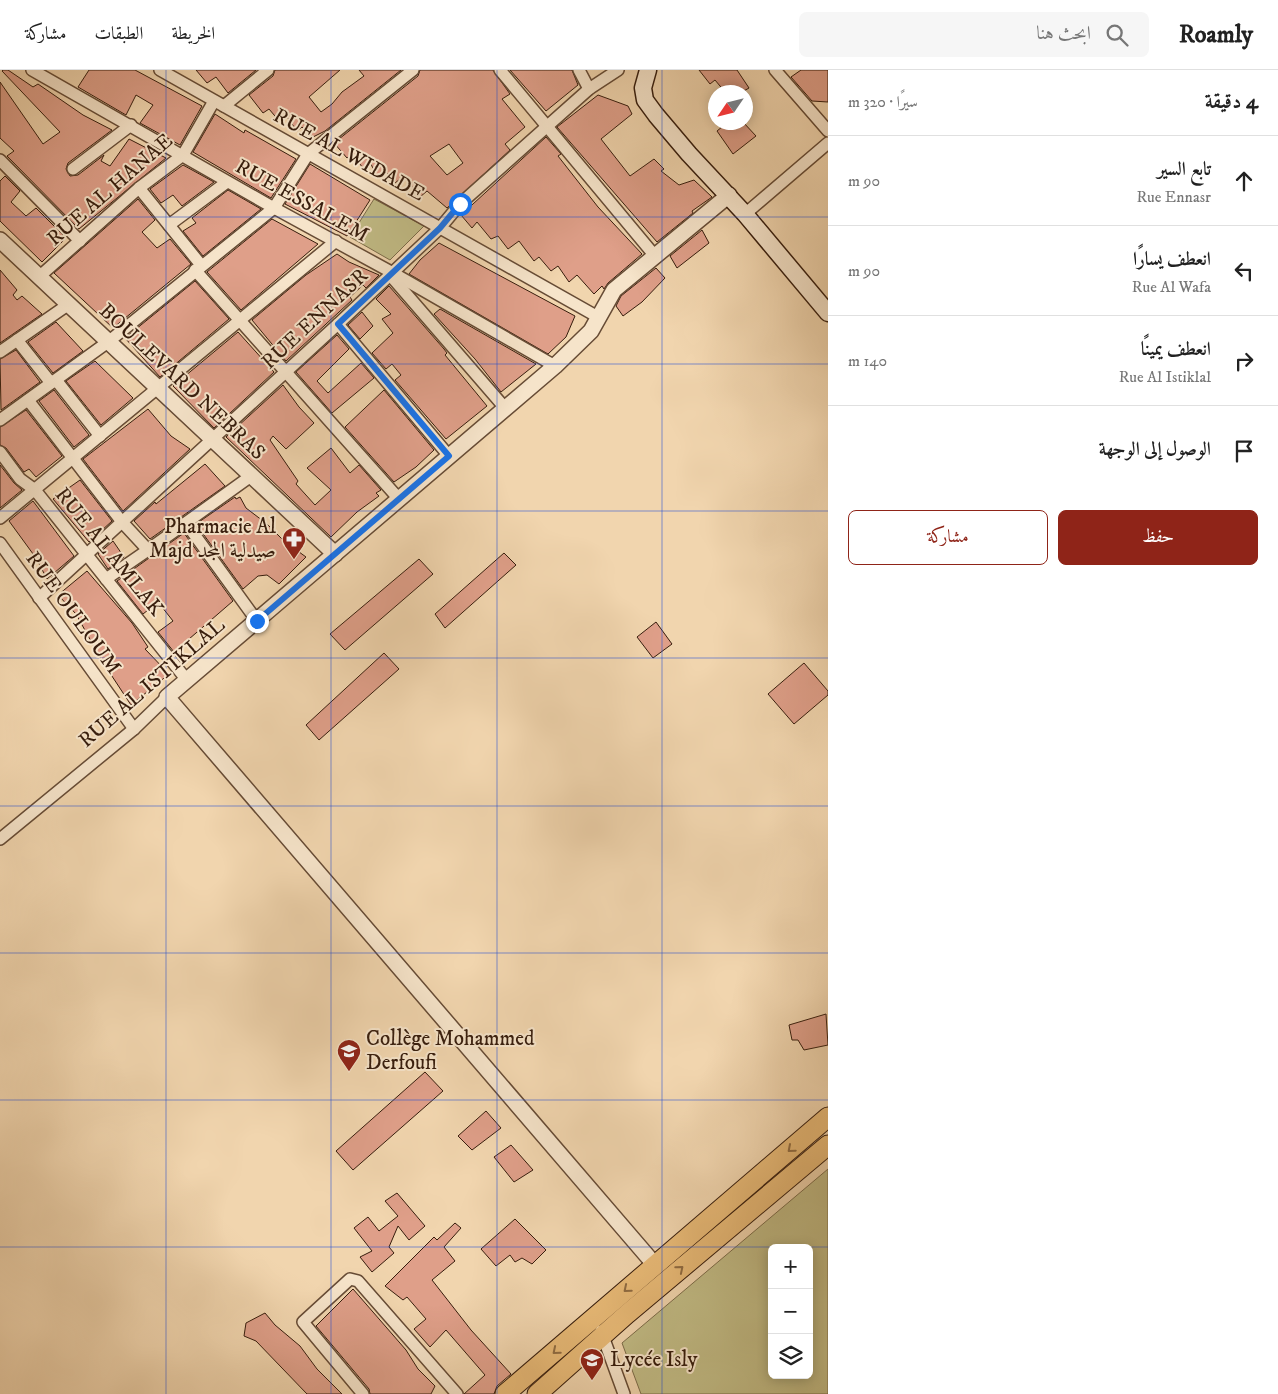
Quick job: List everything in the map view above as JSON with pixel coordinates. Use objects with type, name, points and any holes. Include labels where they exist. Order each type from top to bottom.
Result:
[{"type":"main road","points":[[645,72],[643,88],[645,100],[689,154],[729,195],[828,313]]},
{"type":"main road","points":[[505,1394],[828,1117]]},
{"type":"main road","points":[[537,1394],[603,1335],[828,1145]]},
{"type":"street","name":"RUE ESSALEM","points":[[32,70],[555,366]]},
{"type":"street","name":"RUE AL WIDADE","points":[[160,70],[598,317]]},
{"type":"street","points":[[219,104],[268,70]]},
{"type":"street","points":[[0,420],[108,342],[274,208],[308,154],[413,70]]},
{"type":"street","points":[[500,70],[655,256]]},
{"type":"street","points":[[579,70],[589,88]]},
{"type":"street","name":"RUE ENNASR","points":[[39,598],[392,274],[440,228],[460,204],[589,88],[618,70]]},
{"type":"street","points":[[781,72],[828,131]]},
{"type":"street","name":"RUE AL HANAE","points":[[40,276],[139,188],[183,155],[219,104]]},
{"type":"street","points":[[73,169],[131,125]]},
{"type":"street","points":[[745,214],[828,143]]},
{"type":"street","points":[[0,160],[80,241]]},
{"type":"street","points":[[169,225],[227,182]]},
{"type":"street","points":[[139,188],[169,225],[198,268],[241,320],[399,499]]},
{"type":"street","name":"RUE AL ISTIKLAL","points":[[0,839],[134,729],[186,679],[257,621],[555,366],[590,330],[614,290],[729,195]]},
{"type":"street","name":"BOULEVARD NEBRAS","points":[[0,240],[335,554]]},
{"type":"street","points":[[0,518],[336,241]]},
{"type":"street","points":[[392,274],[505,408]]},
{"type":"street","points":[[0,352],[69,304]]},
{"type":"street","points":[[338,324],[449,456]]},
{"type":"street","points":[[17,340],[100,436]]},
{"type":"street","points":[[28,400],[122,522],[148,550]]},
{"type":"street","name":"RUE AL AMLAK","points":[[0,452],[20,479],[35,490],[186,679]]},
{"type":"street","points":[[106,579],[251,476]]},
{"type":"street","points":[[186,523],[257,621]]},
{"type":"street","name":"RUE OULOUM","points":[[0,543],[134,729]]},
{"type":"street","points":[[168,697],[655,1265]]},
{"type":"street","points":[[364,1394],[302,1322],[350,1279],[358,1281],[457,1394]]},
{"type":"street","points":[[593,1319],[603,1335],[624,1394]]},
{"type":"shaded area","points":[[374,199],[424,226],[390,260],[350,237]]},
{"type":"shaded area","points":[[828,1169],[828,1394],[641,1394],[622,1343]]},
{"type":"building","points":[[3,70],[8,70],[33,87],[38,84],[83,115],[112,130],[68,163],[66,169],[70,176],[78,175],[104,155],[101,161],[110,166],[129,139],[166,158],[79,229],[7,156],[14,151],[0,138],[0,82],[43,144],[60,132]]},
{"type":"building","points":[[89,70],[135,70],[202,106],[180,145],[140,123],[153,105],[136,95],[126,115],[78,87]]},
{"type":"building","points":[[196,70],[256,70],[228,93],[216,77],[207,83]]},
{"type":"building","points":[[275,70],[340,70],[309,97],[321,112],[332,104],[342,92],[364,76],[359,70],[401,70],[325,131],[313,137],[302,127],[297,131],[287,117],[280,122],[269,109],[263,113],[249,95],[273,76]]},
{"type":"building","points":[[420,70],[493,70],[510,94],[502,99],[525,127],[505,144],[510,150],[447,208],[427,191],[420,197],[404,176],[395,183],[386,172],[377,177],[370,162],[363,168],[352,154],[347,158],[334,143],[418,76]],"holes":[[[449,144],[463,163],[447,175],[430,156]]]},
{"type":"building","points":[[510,70],[572,70],[578,85],[546,111]]},
{"type":"building","points":[[699,70],[737,70],[747,85],[719,85],[715,80],[710,84]]},
{"type":"building","points":[[801,70],[828,70],[828,102],[812,101],[791,77]]},
{"type":"building","points":[[598,95],[628,106],[632,114],[601,139],[630,176],[654,159],[664,169],[661,171],[679,185],[694,180],[712,197],[692,211],[693,213],[657,242],[557,127]]},
{"type":"building","points":[[215,114],[244,133],[245,130],[296,159],[271,198],[193,152]]},
{"type":"building","points":[[750,130],[756,136],[733,154],[717,131]]},
{"type":"building","points":[[546,137],[561,154],[558,156],[598,207],[642,254],[608,283],[604,289],[602,286],[594,294],[577,275],[569,282],[558,266],[551,271],[539,257],[534,261],[519,241],[508,249],[498,236],[491,239],[477,222],[472,228],[461,215]]},
{"type":"building","points":[[310,164],[370,200],[347,236],[285,204]]},
{"type":"building","points":[[183,165],[214,182],[182,206],[173,195],[161,203],[150,189]]},
{"type":"building","points":[[5,176],[20,191],[11,202],[26,216],[36,208],[66,238],[42,262],[0,221],[0,181]]},
{"type":"building","points":[[228,190],[261,209],[203,256],[183,231],[196,223],[192,218]]},
{"type":"building","points":[[138,199],[155,220],[142,232],[157,248],[170,239],[191,264],[113,328],[54,273]]},
{"type":"building","points":[[272,219],[318,244],[241,310],[207,272]]},
{"type":"building","points":[[702,230],[709,243],[677,268],[670,256]]},
{"type":"building","points":[[439,243],[575,316],[566,337],[548,354],[409,274],[420,260]]},
{"type":"building","points":[[337,254],[349,262],[379,275],[366,288],[363,285],[350,297],[352,300],[286,361],[252,320],[306,275]]},
{"type":"building","points":[[656,268],[665,278],[642,302],[623,316],[616,306],[621,296]]},
{"type":"building","points":[[0,270],[17,290],[13,295],[17,300],[22,296],[42,314],[0,343]]},
{"type":"building","points":[[195,281],[229,319],[160,377],[125,338]]},
{"type":"building","points":[[389,286],[444,349],[447,353],[445,355],[487,406],[446,439],[395,380],[401,375],[392,364],[386,369],[372,353],[393,333],[382,319],[391,314],[376,299]]},
{"type":"building","points":[[440,309],[536,364],[501,392],[475,359],[434,314]]},
{"type":"building","points":[[362,312],[373,326],[360,339],[348,325]]},
{"type":"building","points":[[56,322],[83,351],[53,373],[28,342]]},
{"type":"building","points":[[238,332],[274,372],[214,428],[173,386]]},
{"type":"building","points":[[337,335],[349,349],[317,381],[328,393],[361,363],[374,378],[332,413],[296,372]]},
{"type":"building","points":[[16,350],[40,382],[1,410],[0,359]]},
{"type":"building","points":[[95,361],[133,398],[101,425],[66,381]]},
{"type":"building","points":[[283,385],[299,407],[314,423],[286,449],[273,436],[270,440],[298,481],[296,484],[315,505],[331,490],[307,468],[331,448],[350,473],[359,465],[381,490],[376,493],[379,496],[357,512],[331,537],[226,437]]},
{"type":"building","points":[[54,390],[89,435],[74,447],[39,401]]},
{"type":"building","points":[[384,390],[434,450],[416,467],[394,482],[345,427]]},
{"type":"building","points":[[148,409],[171,436],[190,449],[123,511],[83,459]]},
{"type":"building","points":[[26,410],[62,456],[36,477],[29,469],[24,472],[6,448],[0,445],[0,427]]},
{"type":"building","points":[[205,464],[225,486],[150,539],[134,521],[155,502],[156,504]]},
{"type":"building","points":[[0,465],[22,490],[0,508]]},
{"type":"building","points":[[80,480],[112,521],[89,542],[53,499]]},
{"type":"building","points":[[235,497],[236,499],[240,497],[246,508],[267,524],[284,541],[306,557],[279,584],[267,575],[258,576],[243,589],[196,524]]},
{"type":"building","points":[[33,501],[74,556],[47,579],[36,558],[9,521]]},
{"type":"building","points":[[184,533],[233,601],[174,652],[158,632],[173,621],[158,602],[143,614],[117,581]]},
{"type":"building","points":[[113,541],[124,557],[108,569],[98,554]]},
{"type":"building","points":[[504,553],[516,565],[445,628],[435,614]]},
{"type":"building","points":[[419,559],[433,574],[345,650],[330,634]]},
{"type":"building","points":[[87,571],[132,623],[148,647],[145,649],[169,674],[131,705],[102,661],[76,614],[58,595]]},
{"type":"building","points":[[656,622],[672,644],[653,658],[637,637]]},
{"type":"building","points":[[384,653],[399,669],[319,740],[306,725]]},
{"type":"building","points":[[804,663],[828,691],[828,695],[794,724],[768,694]]},
{"type":"building","points":[[826,1014],[828,1045],[804,1050],[798,1040],[792,1040],[789,1025]]},
{"type":"building","points":[[425,1072],[443,1091],[353,1170],[336,1151]]},
{"type":"building","points":[[486,1111],[501,1128],[472,1150],[458,1136]]},
{"type":"building","points":[[511,1145],[533,1170],[514,1182],[494,1157]]},
{"type":"building","points":[[397,1193],[425,1226],[409,1240],[398,1226],[389,1247],[394,1253],[372,1272],[360,1257],[372,1251],[354,1228],[368,1217],[379,1231],[398,1216],[385,1201]]},
{"type":"building","points":[[515,1219],[546,1250],[532,1264],[522,1258],[515,1262],[510,1255],[496,1266],[481,1249]]},
{"type":"building","points":[[455,1223],[461,1228],[444,1247],[455,1261],[432,1280],[471,1330],[511,1374],[497,1386],[494,1394],[464,1394],[485,1375],[446,1330],[430,1347],[414,1329],[426,1319],[407,1297],[403,1300],[385,1286],[434,1237],[437,1240]]},
{"type":"building","points":[[353,1289],[406,1350],[418,1369],[435,1386],[431,1394],[370,1394],[369,1389],[316,1326]]},
{"type":"building","points":[[265,1313],[275,1325],[300,1346],[317,1369],[342,1394],[307,1394],[256,1341],[244,1336],[246,1323]]},
{"type":"place","name":"Pharmacie Al Majd صيدلية المجد","points":[[294,560]]},
{"type":"place","name":"Collège Mohammed Derfoufi","points":[[349,1072]]},
{"type":"place","name":"Lycée Isly","points":[[592,1381]]},
{"type":"route","points":[[257,621],[449,456],[338,324],[440,228],[460,204]]}]
